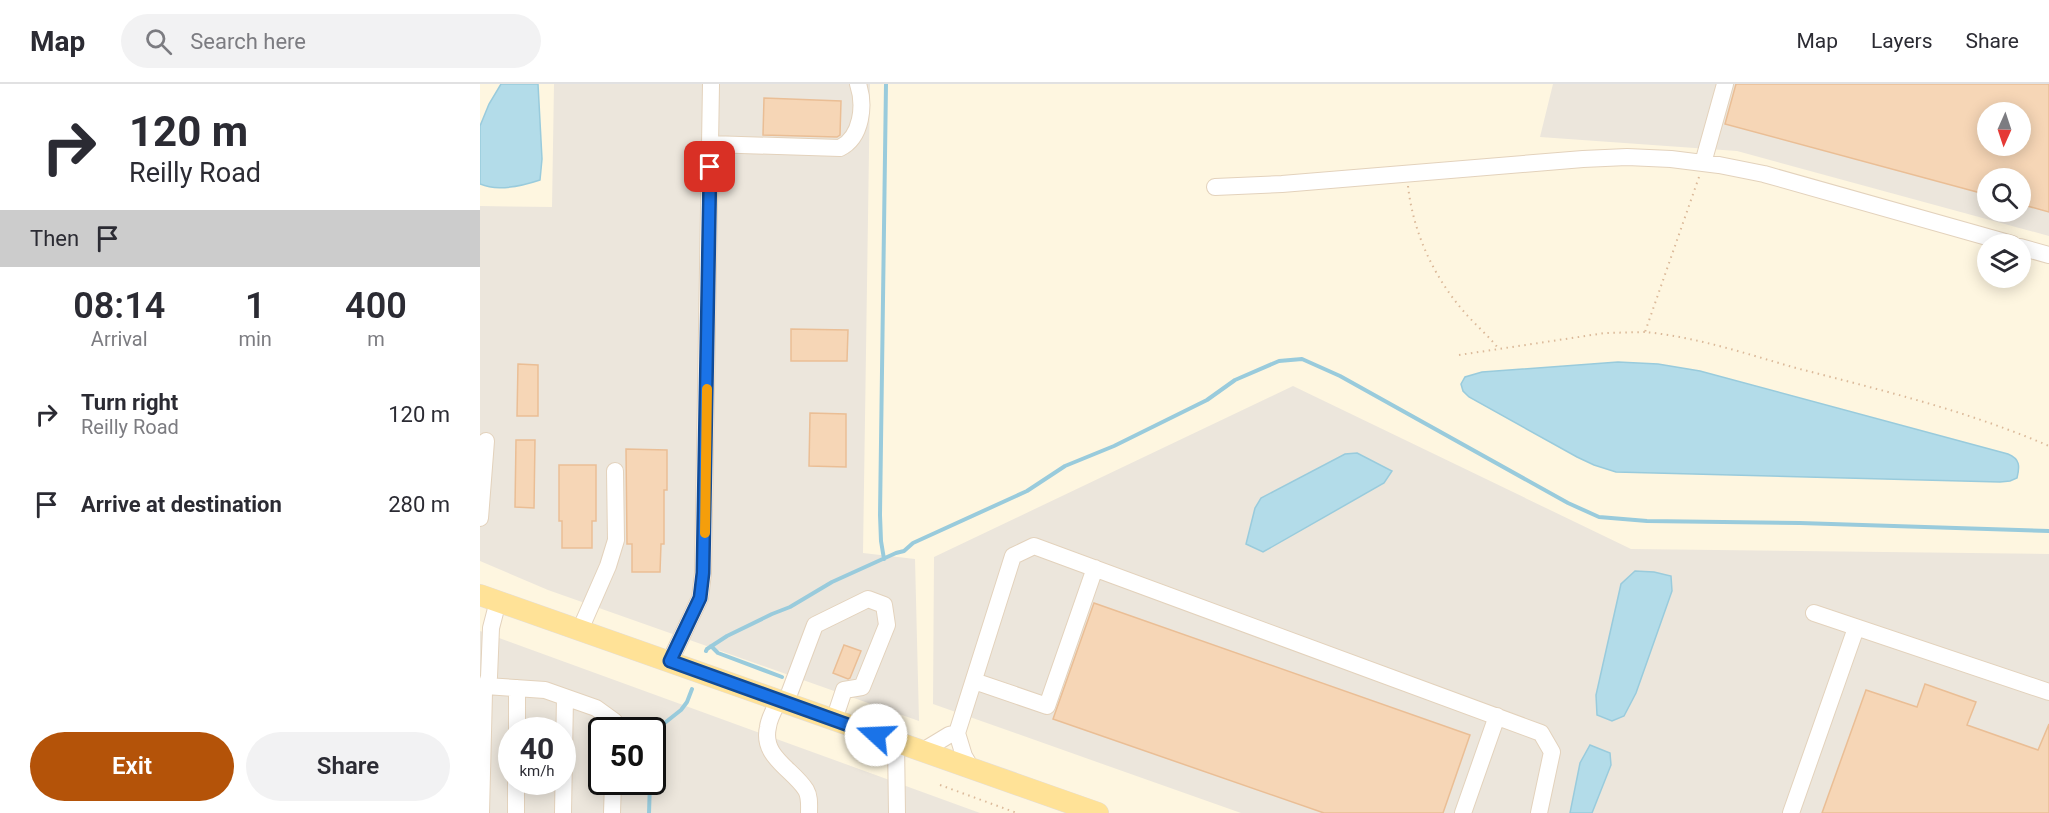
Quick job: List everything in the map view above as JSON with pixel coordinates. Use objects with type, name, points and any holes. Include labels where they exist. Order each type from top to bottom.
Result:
[{"type":"main road","points":[[489,598],[1098,813]]},
{"type":"street","points":[[670,661],[700,598],[703,573],[711,84]]},
{"type":"street","points":[[710,144],[840,148],[848,144],[858,125],[861,109],[861,93],[858,84]]},
{"type":"street","points":[[1703,163],[1725,84]]},
{"type":"street","points":[[1215,187],[1627,157],[1703,163],[1764,174],[1977,234]]},
{"type":"street","points":[[2031,250],[2049,255]]},
{"type":"street","points":[[480,518],[486,441]]},
{"type":"street","points":[[580,630],[608,566],[616,540],[615,471]]},
{"type":"street","points":[[971,768],[964,756],[957,732],[1013,556],[1034,546],[1541,733],[1552,752],[1539,813]]},
{"type":"street","points":[[974,681],[1047,706],[1095,568]]},
{"type":"street","points":[[481,813],[484,692],[489,677],[491,628],[489,598]]},
{"type":"street","points":[[809,813],[809,796],[805,788],[782,767],[769,746],[767,728],[782,701],[815,626],[868,599],[884,605],[887,625],[862,687],[844,690],[834,720]]},
{"type":"street","points":[[1814,613],[2049,692]]},
{"type":"street","points":[[1791,813],[1856,628]]},
{"type":"street","points":[[486,686],[545,690],[596,708],[608,717]]},
{"type":"street","points":[[517,688],[517,717]]},
{"type":"street","points":[[563,813],[565,697]]},
{"type":"street","points":[[1463,813],[1497,716]]},
{"type":"street","points":[[921,752],[957,732]]},
{"type":"street","points":[[896,742],[897,813]]},
{"type":"street","points":[[516,795],[516,813]]},
{"type":"street","points":[[612,813],[613,795]]},
{"type":"path","points":[[1645,332],[1703,163]]},
{"type":"path","points":[[1407,173],[1413,217],[1431,263],[1460,307],[1498,348]]},
{"type":"path","points":[[1459,355],[1605,333],[1645,332],[1691,339],[1863,385],[1966,416],[2049,446]]},
{"type":"path","points":[[940,785],[1017,813]]},
{"type":"shaded area","points":[[554,84],[870,84],[863,553],[915,559],[919,721],[548,590],[480,561],[480,206],[552,207]]},
{"type":"shaded area","points":[[1553,84],[2049,84],[2049,236],[1998,222],[2031,222],[2031,168],[1977,168],[1977,216],[1737,151],[1540,137]]},
{"type":"shaded area","points":[[1293,386],[1631,549],[2049,554],[2049,813],[1241,813],[933,704],[934,557]]},
{"type":"shaded area","points":[[480,631],[980,813],[480,813]]},
{"type":"water","points":[[501,84],[538,84],[542,159],[540,180],[518,186],[494,188],[480,184],[480,126]]},
{"type":"water","points":[[1618,362],[1658,364],[1700,371],[2008,454],[2018,463],[2017,478],[2000,482],[1616,472],[1577,457],[1469,397],[1463,391],[1461,384],[1465,377],[1482,372]]},
{"type":"water","points":[[1357,453],[1392,471],[1384,483],[1263,552],[1246,544],[1255,508],[1261,498],[1345,454]]},
{"type":"water","points":[[1635,571],[1671,576],[1672,591],[1636,693],[1624,716],[1612,721],[1597,715],[1596,695],[1621,584]]},
{"type":"water","points":[[1590,745],[1610,753],[1611,765],[1592,813],[1570,813],[1580,763]]},
{"type":"building","points":[[1736,84],[2049,84],[2049,212],[2031,207],[2031,168],[1977,168],[1977,192],[1725,124]]},
{"type":"building","points":[[764,98],[841,101],[840,135],[837,137],[763,135]]},
{"type":"building","points":[[791,329],[848,330],[847,361],[791,361]]},
{"type":"building","points":[[518,364],[538,365],[538,416],[517,416]]},
{"type":"building","points":[[810,413],[846,414],[846,467],[809,466]]},
{"type":"building","points":[[516,440],[535,440],[534,508],[515,507]]},
{"type":"building","points":[[626,449],[667,450],[664,544],[661,544],[660,572],[632,572],[632,544],[627,544]]},
{"type":"building","points":[[559,465],[596,465],[596,521],[592,521],[592,548],[562,548],[562,521],[559,521]]},
{"type":"building","points":[[1094,603],[1470,735],[1443,813],[1324,813],[1053,719]]},
{"type":"building","points":[[844,645],[861,651],[848,679],[833,673]]},
{"type":"building","points":[[1925,684],[1976,702],[1967,725],[2038,750],[2049,724],[2049,813],[1822,813],[1866,690],[1917,707]]},
{"type":"waterway","points":[[884,559],[880,515],[886,84]]},
{"type":"waterway","points":[[706,651],[727,636],[790,607],[832,582],[904,551],[913,543],[1027,491],[1065,466],[1114,446],[1207,400],[1235,380],[1279,361],[1302,359],[1340,376],[1568,503],[1599,517],[1647,521],[1800,523],[2049,531]]},
{"type":"waterway","points":[[711,646],[718,653],[782,677]]},
{"type":"waterway","points":[[666,722],[681,710],[692,689]]},
{"type":"waterway","points":[[649,813],[650,795]]},
{"type":"slow traffic","points":[[705,533],[707,389]]},
{"type":"route","points":[[710,167],[703,573],[700,598],[670,661],[876,735]]}]
